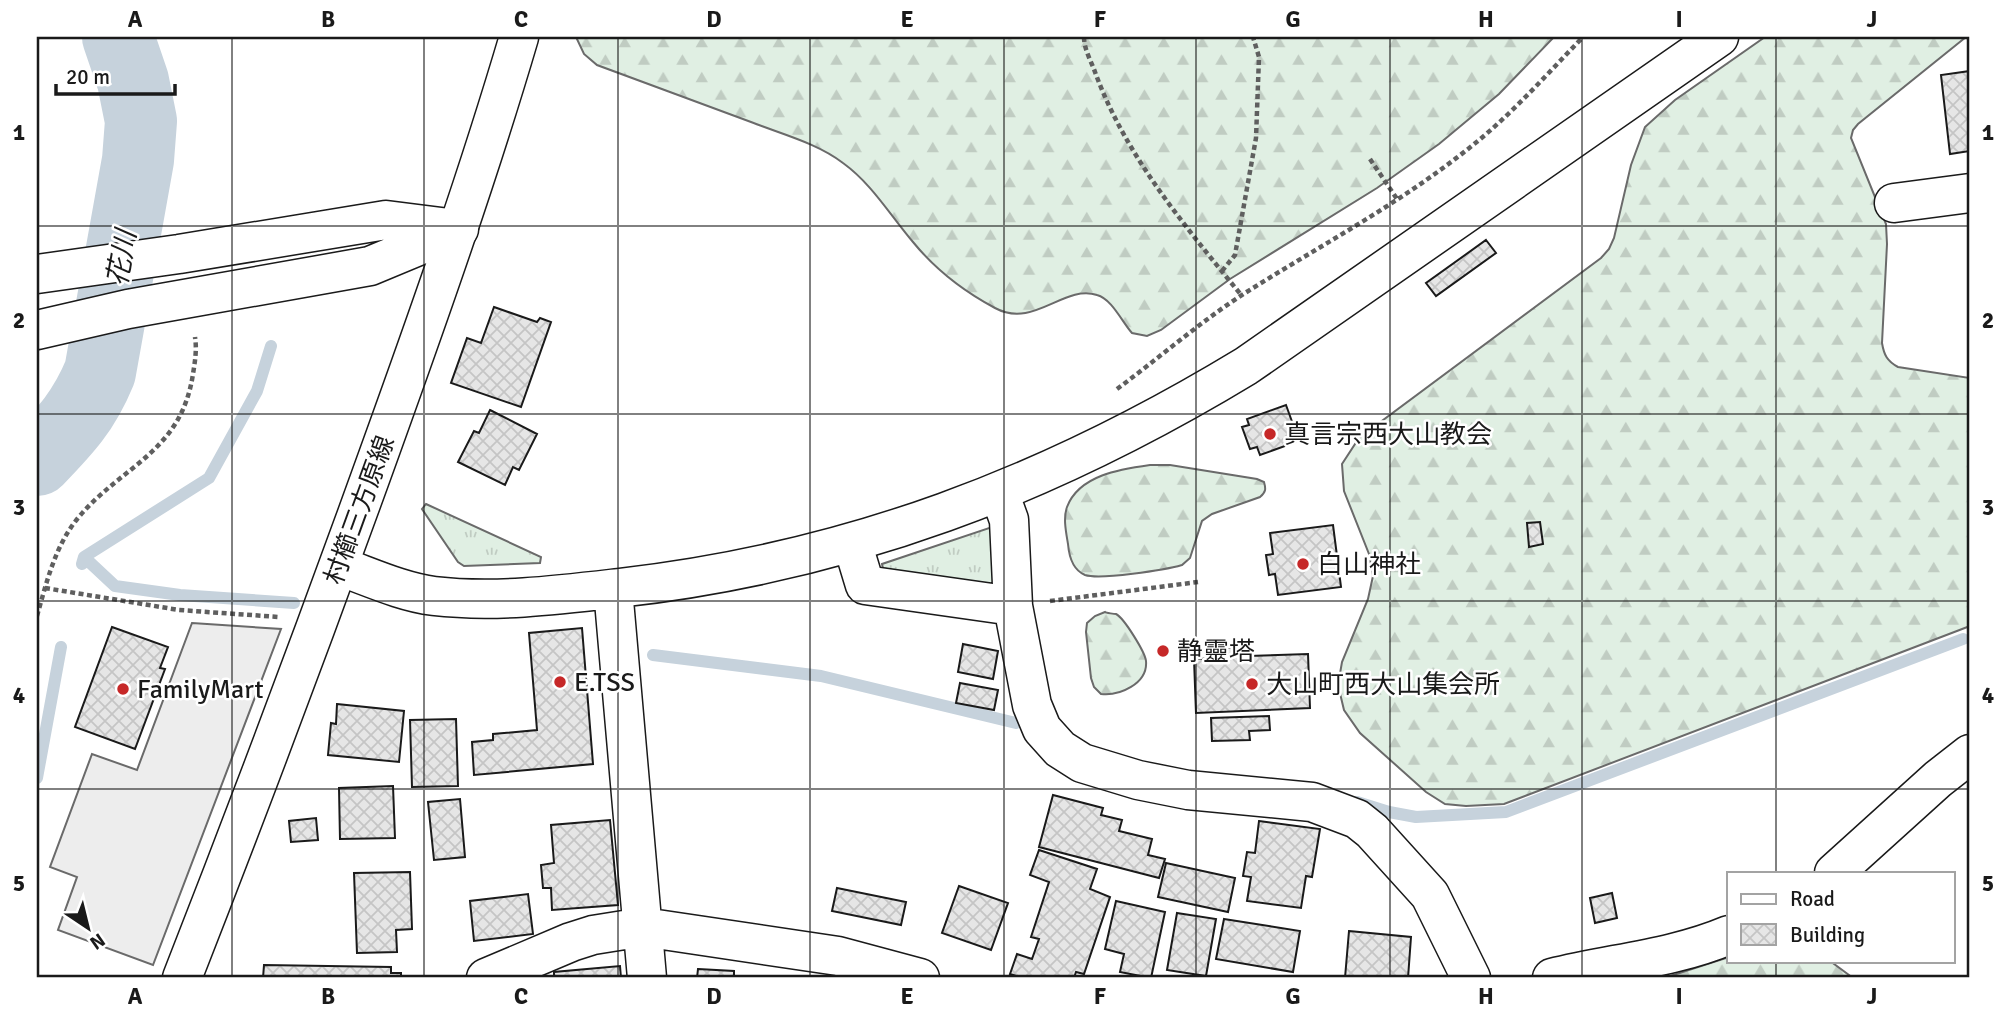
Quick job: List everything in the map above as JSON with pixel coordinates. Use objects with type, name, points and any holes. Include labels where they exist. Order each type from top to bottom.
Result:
[{"type":"street","name":"村櫛三方原線","points":[[182,978],[339,566],[459,229],[519,37]]},
{"type":"street","points":[[339,566],[400,588],[432,596],[509,597],[613,589],[741,570],[852,542],[999,492],[1110,443],[1179,407],[1246,366],[1719,37]]},
{"type":"street","points":[[1895,203],[1970,193]]},
{"type":"street","points":[[37,274],[386,220],[459,229]]},
{"type":"street","points":[[37,330],[370,266],[459,229]]},
{"type":"street","points":[[999,492],[1009,520],[1013,606],[1032,705],[1042,729],[1060,749],[1082,763],[1138,780],[1188,790],[1312,802],[1357,819],[1372,831],[1430,895],[1471,978]]},
{"type":"street","points":[[852,542],[865,585],[1013,606]]},
{"type":"street","points":[[613,589],[647,978]]},
{"type":"street","points":[[1835,872],[1938,779],[1970,754]]},
{"type":"street","points":[[486,978],[570,942],[593,935],[643,927],[838,956],[920,978]]},
{"type":"street","points":[[1552,978],[1656,959],[1727,936]]},
{"type":"path","points":[[1084,37],[1102,91],[1125,139],[1154,184],[1241,296]]},
{"type":"path","points":[[1222,271],[1235,255],[1256,138],[1259,57],[1253,37]]},
{"type":"path","points":[[1111,394],[1241,296],[1397,199],[1485,135],[1583,37]]},
{"type":"path","points":[[1370,159],[1397,199]]},
{"type":"path","points":[[37,616],[56,552],[66,533],[80,516],[156,449],[177,424],[192,382],[197,349],[195,337]]},
{"type":"path","points":[[1084,597],[1199,582]]},
{"type":"path","points":[[45,588],[178,610],[291,618],[317,627]]},
{"type":"green space","points":[[576,37],[1554,37],[1499,94],[1439,144],[1377,188],[1230,279],[1161,330],[1147,336],[1132,333],[1112,306],[1097,295],[1073,295],[1023,313],[1009,313],[995,308],[941,271],[913,242],[863,180],[833,156],[798,140],[597,65],[584,54]]},
{"type":"green space","points":[[1765,37],[1966,37],[1858,124],[1851,138],[1886,224],[1882,343],[1885,354],[1898,367],[1970,378],[1970,626],[1504,804],[1445,804],[1426,792],[1360,733],[1344,710],[1338,685],[1342,662],[1368,599],[1373,576],[1369,554],[1344,491],[1342,464],[1359,438],[1601,258],[1614,238],[1631,165],[1645,127],[1675,100]]},
{"type":"green space","points":[[1150,465],[1170,465],[1257,479],[1264,482],[1265,490],[1260,497],[1212,514],[1202,521],[1190,558],[1182,565],[1118,575],[1093,576],[1081,573],[1071,558],[1066,530],[1066,511],[1073,496],[1091,481],[1102,476]]},
{"type":"green space","points":[[426,504],[541,557],[540,563],[464,566],[458,562],[422,509]]},
{"type":"green space","points":[[995,526],[997,579],[988,587],[884,573],[882,564]]},
{"type":"green space","points":[[1105,612],[1116,614],[1124,622],[1146,661],[1142,676],[1131,687],[1116,693],[1101,694],[1094,687],[1091,678],[1086,632],[1087,623]]},
{"type":"green space","points":[[1727,958],[1727,962],[1831,962],[1853,978],[1664,978]]},
{"type":"shaded area","points":[[192,623],[281,629],[153,965],[58,930],[77,877],[50,867],[92,754],[137,770]]},
{"type":"building","points":[[1970,71],[1970,151],[1950,154],[1941,75]]},
{"type":"building","points":[[1486,240],[1496,253],[1436,296],[1426,283]]},
{"type":"building","points":[[494,307],[537,322],[540,318],[551,322],[521,407],[451,383],[467,338],[481,343]]},
{"type":"building","name":"真言宗西大山教会","points":[[1286,405],[1299,441],[1260,455],[1257,447],[1250,449],[1242,427],[1249,425],[1247,419]]},
{"type":"building","points":[[490,410],[537,434],[519,470],[513,467],[505,485],[458,462],[474,431],[479,433]]},
{"type":"building","points":[[1540,522],[1543,544],[1529,547],[1527,523]]},
{"type":"building","name":"白山神社","points":[[1333,525],[1341,587],[1278,595],[1275,574],[1269,575],[1266,555],[1273,554],[1270,533]]},
{"type":"building","points":[[112,627],[168,647],[160,668],[165,669],[135,749],[75,727]]},
{"type":"building","points":[[582,628],[593,764],[474,775],[472,742],[493,740],[493,734],[537,730],[529,633]]},
{"type":"building","points":[[963,644],[998,651],[993,679],[958,672]]},
{"type":"building","name":"大山町西大山集会所","points":[[1247,647],[1248,656],[1308,654],[1310,708],[1196,713],[1194,659],[1222,658],[1222,648]]},
{"type":"building","points":[[960,683],[998,690],[994,710],[956,703]]},
{"type":"building","points":[[337,704],[404,711],[399,762],[328,755],[331,723],[336,724]]},
{"type":"building","points":[[1269,716],[1270,730],[1249,731],[1250,740],[1212,741],[1211,718]]},
{"type":"building","points":[[456,719],[458,786],[412,787],[410,720]]},
{"type":"building","points":[[393,786],[395,838],[340,839],[339,788]]},
{"type":"building","points":[[1053,795],[1103,808],[1101,815],[1122,820],[1119,831],[1152,839],[1148,855],[1165,859],[1159,878],[1039,847]]},
{"type":"building","points":[[460,799],[465,857],[434,860],[428,802]]},
{"type":"building","points":[[316,818],[318,840],[291,842],[289,821]]},
{"type":"building","points":[[610,820],[618,905],[552,910],[551,888],[543,888],[541,865],[554,863],[551,825]]},
{"type":"building","points":[[1259,821],[1320,829],[1312,877],[1306,876],[1301,908],[1247,901],[1251,877],[1243,876],[1247,852],[1255,853]]},
{"type":"building","points":[[1039,850],[1097,869],[1090,889],[1110,897],[1084,974],[1076,972],[1074,978],[1023,978],[1010,974],[1017,954],[1032,959],[1039,939],[1031,937],[1049,882],[1030,875]]},
{"type":"building","points":[[1166,863],[1235,878],[1228,912],[1158,897]]},
{"type":"building","points":[[410,872],[412,929],[396,930],[397,952],[357,953],[354,873]]},
{"type":"building","points":[[959,886],[1008,903],[991,950],[942,933]]},
{"type":"building","points":[[837,888],[906,902],[901,925],[832,911]]},
{"type":"building","points":[[1612,893],[1617,918],[1595,923],[1590,898]]},
{"type":"building","points":[[528,894],[533,934],[474,941],[470,901]]},
{"type":"building","points":[[1116,901],[1165,912],[1151,978],[1120,972],[1124,954],[1105,949]]},
{"type":"building","points":[[1177,913],[1216,919],[1206,976],[1167,970]]},
{"type":"building","points":[[1224,919],[1300,931],[1293,972],[1216,959]]},
{"type":"building","points":[[1349,931],[1411,937],[1408,978],[1345,978]]},
{"type":"building","points":[[264,965],[391,967],[391,973],[401,973],[401,978],[263,978]]},
{"type":"building","points":[[620,966],[621,978],[554,978],[554,972]]},
{"type":"building","points":[[698,969],[734,971],[734,978],[697,978]]},
{"type":"waterway","name":"花川","points":[[37,460],[73,419],[100,372],[138,160],[141,121],[133,81],[118,37]]},
{"type":"waterway","points":[[82,564],[84,557],[209,478],[257,391],[271,346]]},
{"type":"waterway","points":[[84,557],[115,586],[180,595],[294,603]]},
{"type":"waterway","points":[[1357,802],[1416,817],[1506,812],[1963,639]]},
{"type":"waterway","points":[[37,778],[61,647]]},
{"type":"waterway","points":[[653,655],[821,676],[1016,723]]},
{"type":"place","name":"真言宗西大山教会","points":[[1270,434]]},
{"type":"place","name":"白山神社","points":[[1303,564]]},
{"type":"place","name":"静靈塔","points":[[1163,651]]},
{"type":"place","name":"E.TSS","points":[[560,682]]},
{"type":"place","name":"大山町西大山集会所","points":[[1252,684]]},
{"type":"place","name":"FamilyMart","points":[[123,689]]}]
